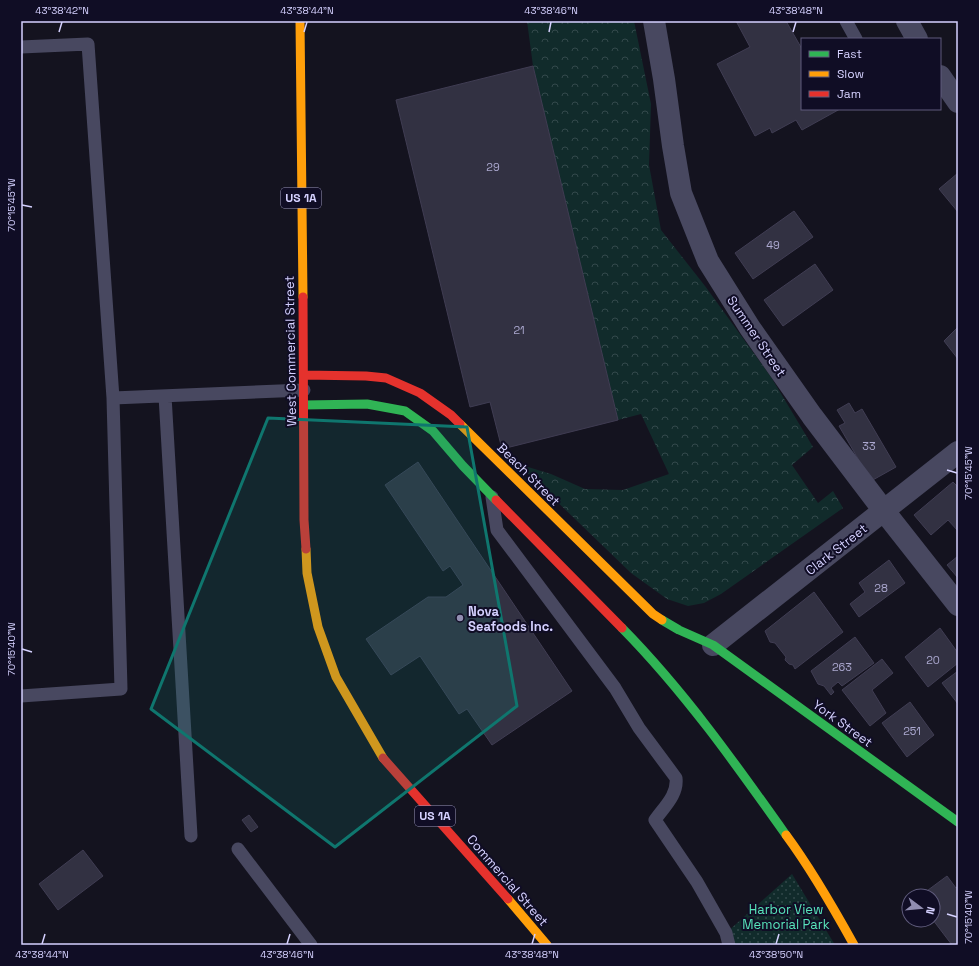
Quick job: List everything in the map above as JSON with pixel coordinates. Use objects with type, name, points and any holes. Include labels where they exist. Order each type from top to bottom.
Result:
[{"type":"main road","name":"West Commercial Street","points":[[300,21],[304,520],[307,573],[318,627],[336,677]]},
{"type":"main road","name":"Beach Street","points":[[304,375],[366,376],[386,378],[420,393],[451,415],[653,614],[680,630],[713,645]]},
{"type":"main road","points":[[304,405],[367,404],[405,411],[433,432],[491,494],[639,645],[694,708],[742,772],[803,858],[831,903],[854,945]]},
{"type":"main road","name":"York Street","points":[[713,645],[958,822]]},
{"type":"main road","name":"Commercial Street","points":[[336,677],[383,758],[547,945]]},
{"type":"street","name":"Summer Street","points":[[654,21],[681,193],[708,261],[750,328],[812,416],[958,605]]},
{"type":"street","points":[[941,77],[958,102]]},
{"type":"street","name":"Clark Street","points":[[713,645],[958,452]]},
{"type":"lane","points":[[846,21],[855,38]]},
{"type":"lane","points":[[21,47],[88,44],[113,398],[121,689],[21,696]]},
{"type":"lane","points":[[113,398],[304,390]]},
{"type":"lane","points":[[166,396],[191,836]]},
{"type":"lane","points":[[491,494],[497,530],[615,688],[639,728],[676,778],[677,786],[675,793],[655,820],[697,882],[726,934],[729,945]]},
{"type":"lane","points":[[238,850],[311,945]]},
{"type":"highlighted area","points":[[268,418],[467,427],[517,706],[335,847],[151,709]]},
{"type":"green space","points":[[527,21],[634,21],[651,104],[649,165],[661,230],[705,286],[771,377],[813,447],[792,465],[818,503],[833,491],[843,508],[721,594],[704,603],[688,606],[667,599],[631,573],[518,464],[551,474],[585,489],[623,490],[669,474],[641,414],[618,420],[533,66]]},
{"type":"green space","name":"Harbor View Memorial Park","points":[[792,874],[835,945],[729,945],[726,933]]},
{"type":"building","points":[[736,21],[786,21],[801,47],[801,110],[838,110],[802,130],[796,120],[772,133],[770,128],[755,136],[717,64],[750,47]]},
{"type":"building","points":[[533,66],[618,420],[502,449],[490,402],[470,407],[396,100]]},
{"type":"building","points":[[958,173],[958,212],[939,189]]},
{"type":"building","points":[[794,211],[813,237],[753,279],[735,253]]},
{"type":"building","points":[[815,264],[833,290],[783,326],[764,300]]},
{"type":"building","points":[[958,327],[958,359],[944,341]]},
{"type":"building","points":[[849,403],[855,413],[862,409],[896,467],[871,481],[839,426],[845,423],[837,410]]},
{"type":"building","name":"Nova Seafoods Inc.","points":[[418,462],[572,691],[492,745],[467,709],[459,714],[420,656],[391,675],[366,639],[428,597],[446,597],[463,585],[450,566],[443,571],[385,485]]},
{"type":"building","points":[[953,482],[958,487],[958,531],[948,520],[931,535],[914,515]]},
{"type":"building","points":[[958,556],[958,578],[947,565]]},
{"type":"building","points":[[889,560],[905,583],[859,617],[850,604],[865,592],[859,583]]},
{"type":"building","points":[[814,592],[843,632],[795,669],[793,665],[789,664],[785,660],[786,657],[775,643],[770,642],[765,631]]},
{"type":"building","points":[[940,628],[958,653],[958,663],[928,687],[905,657]]},
{"type":"building","points":[[855,637],[874,663],[842,686],[838,682],[831,688],[834,692],[831,695],[824,686],[818,684],[811,671]]},
{"type":"building","points":[[882,659],[893,673],[872,690],[886,713],[870,726],[842,690]]},
{"type":"building","points":[[958,671],[958,704],[942,683]]},
{"type":"building","points":[[910,702],[934,735],[907,757],[882,723]]},
{"type":"building","points":[[249,815],[258,827],[251,832],[242,820]]},
{"type":"building","points":[[83,850],[103,876],[58,910],[39,884]]},
{"type":"building","points":[[947,876],[956,888],[958,886],[958,943],[956,945],[952,945],[939,928],[941,928],[941,888],[931,888]]},
{"type":"traffic: fast","points":[[304,405],[367,404],[405,411],[433,431],[463,466],[496,500]]},
{"type":"traffic: fast","points":[[662,620],[679,630],[713,645],[958,822]]},
{"type":"traffic: fast","points":[[622,628],[688,702],[728,754],[786,835]]},
{"type":"traffic: slow","points":[[300,21],[303,297]]},
{"type":"traffic: slow","points":[[460,424],[653,614],[662,620]]},
{"type":"traffic: slow","points":[[306,549],[307,573],[318,627],[336,677],[383,758]]},
{"type":"traffic: slow","points":[[786,835],[813,875],[854,945]]},
{"type":"traffic: slow","points":[[508,899],[547,945]]},
{"type":"traffic: jam","points":[[303,297],[304,520],[306,549]]},
{"type":"traffic: jam","points":[[304,375],[366,376],[386,378],[420,393],[451,415],[460,424]]},
{"type":"traffic: jam","points":[[496,500],[622,628]]},
{"type":"traffic: jam","points":[[383,758],[508,899]]},
{"type":"place","name":"Nova Seafoods Inc.","points":[[460,618]]}]
